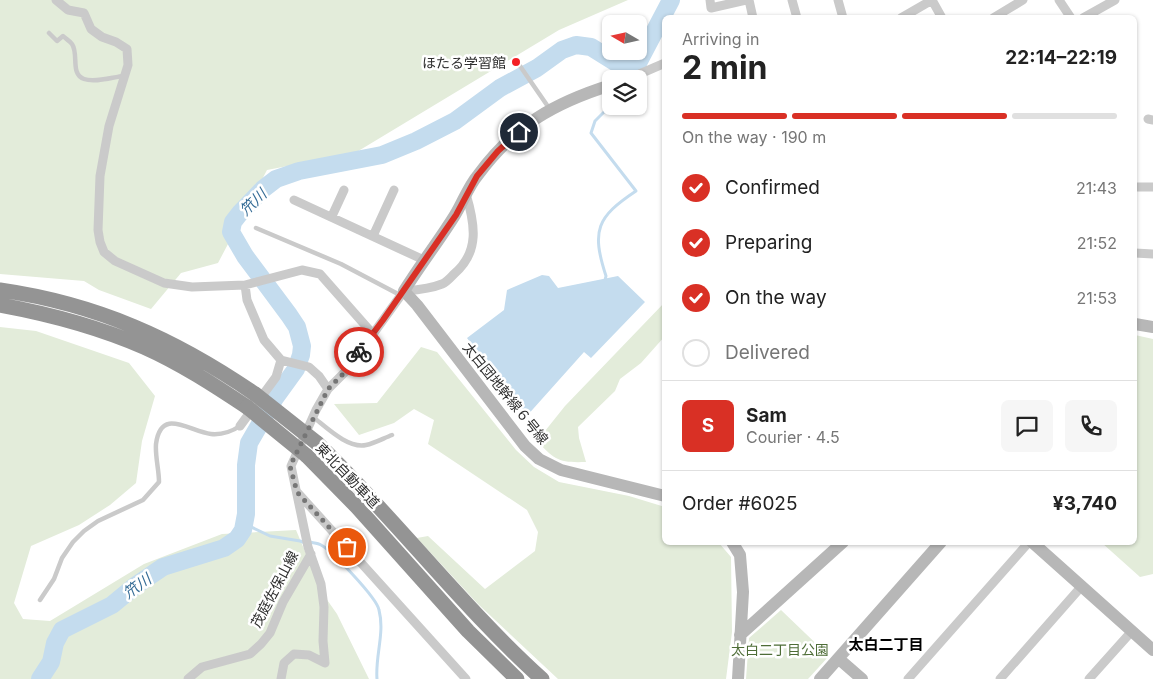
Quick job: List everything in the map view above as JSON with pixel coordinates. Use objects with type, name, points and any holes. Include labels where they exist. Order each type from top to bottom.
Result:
[{"type":"highway","name":"東北自動車道","points":[[0,290],[32,294],[71,304],[141,328],[193,354],[255,394],[317,443],[370,497],[482,621],[542,679]]},
{"type":"highway","name":"東北自動車道","points":[[0,305],[30,310],[68,320],[144,347],[216,386],[247,407],[307,456],[356,507],[468,631],[517,679]]},
{"type":"street","points":[[56,0],[68,10],[84,13],[91,29],[102,37],[116,42],[127,49],[128,65],[109,126],[100,176],[98,230],[104,252],[115,261],[164,283],[192,287],[249,284],[302,270],[320,274],[372,333]]},
{"type":"street","points":[[710,0],[711,8],[747,0],[752,15]]},
{"type":"street","points":[[792,0],[796,15]]},
{"type":"street","points":[[838,0],[842,15]]},
{"type":"street","points":[[906,15],[932,0],[940,15]]},
{"type":"street","points":[[998,15],[1022,0]]},
{"type":"street","points":[[1059,0],[1069,15]]},
{"type":"street","points":[[1088,15],[1115,0]]},
{"type":"street","points":[[647,71],[662,65]]},
{"type":"street","name":"茂庭佐保山線","points":[[188,679],[202,667],[250,654],[270,633],[309,550],[290,466],[328,389],[347,370],[402,293],[456,215],[477,176],[498,151],[529,122],[581,94],[602,87]]},
{"type":"street","points":[[1137,187],[1153,188]]},
{"type":"street","points":[[332,216],[344,190]]},
{"type":"street","points":[[373,236],[394,190]]},
{"type":"street","points":[[402,293],[443,284],[461,268],[472,250],[473,230],[466,194]]},
{"type":"street","points":[[294,200],[424,260]]},
{"type":"street","points":[[1137,253],[1153,254]]},
{"type":"street","points":[[249,284],[247,300],[264,340],[281,360],[309,367],[319,376],[328,389]]},
{"type":"street","name":"太白団地幹線６号線","points":[[402,293],[417,305],[525,446],[539,458],[561,470],[662,495]]},
{"type":"street","points":[[1137,324],[1153,326]]},
{"type":"street","points":[[240,426],[276,376],[281,360]]},
{"type":"street","points":[[297,492],[466,679]]},
{"type":"street","points":[[734,545],[740,555],[743,592],[738,679]]},
{"type":"street","points":[[740,635],[840,545]]},
{"type":"street","points":[[820,679],[938,545]]},
{"type":"street","points":[[908,679],[1027,545]]},
{"type":"street","points":[[1033,545],[1153,650]]},
{"type":"street","points":[[281,679],[284,663],[294,654],[309,655],[326,663],[323,641],[324,607],[321,584],[309,550]]},
{"type":"street","points":[[1000,679],[1081,587]]},
{"type":"street","points":[[1090,679],[1132,631]]},
{"type":"street","points":[[839,659],[862,679]]},
{"type":"lane","points":[[49,33],[57,42],[63,36],[71,42],[75,50],[77,71],[79,76],[86,80],[125,76]]},
{"type":"lane","points":[[520,66],[550,110]]},
{"type":"lane","points":[[256,228],[341,264],[402,293]]},
{"type":"lane","points":[[313,417],[336,436],[355,445],[365,445],[392,435]]},
{"type":"lane","points":[[40,600],[54,579],[62,558],[78,537],[98,521],[143,500],[159,482],[156,446],[161,428],[170,423],[182,424],[209,434],[219,434],[232,432],[240,426]]},
{"type":"green space","points":[[0,0],[628,0],[559,30],[355,153],[267,170],[218,263],[181,273],[151,309],[99,290],[84,281],[0,274]]},
{"type":"green space","points":[[662,305],[662,339],[641,363],[620,379],[615,391],[578,427],[586,462],[569,462],[558,459],[537,441],[565,406]]},
{"type":"green space","points":[[0,327],[36,331],[129,363],[155,396],[142,441],[136,483],[110,505],[79,525],[31,546],[14,603],[23,619],[50,621],[144,564],[222,534],[296,530],[323,594],[337,614],[369,679],[0,679]]},
{"type":"green space","points":[[1137,335],[1153,339],[1153,574],[1140,577],[1104,545],[1137,545]]},
{"type":"green space","points":[[421,347],[437,352],[516,450],[534,467],[559,482],[629,496],[662,506],[662,545],[721,545],[731,557],[732,632],[726,679],[558,679],[478,604],[417,538],[428,536],[485,589],[535,551],[538,532],[527,510],[428,444],[434,420],[414,409],[394,423],[359,435],[334,404],[377,403]]},
{"type":"green space","name":"太白二丁目公園","points":[[781,610],[829,656],[808,679],[746,679],[749,638]]},
{"type":"water","points":[[542,275],[549,276],[558,288],[618,276],[645,302],[591,358],[584,352],[525,418],[467,338],[504,310],[507,290]]},
{"type":"waterway","name":"笊川","points":[[663,15],[671,0]]},
{"type":"waterway","name":"笊川","points":[[40,679],[51,662],[55,643],[62,630],[112,605],[163,567],[224,548],[237,539],[243,530],[246,514],[246,465],[249,443],[275,398],[296,369],[302,346],[297,327],[245,256],[231,232],[233,222],[240,213],[263,189],[276,179],[299,171],[382,155],[416,141],[455,121],[500,88],[537,68],[562,50],[576,45],[591,47],[623,67],[638,63],[662,17]]},
{"type":"waterway","points":[[602,114],[595,121],[591,133],[636,191],[605,217],[601,226],[599,247],[606,276],[605,280]]},
{"type":"waterway","points":[[245,524],[270,536],[308,544],[309,542],[320,544],[363,586],[376,604],[381,619],[377,679]]},
{"type":"way so far","points":[[347,547],[297,492],[290,466],[328,389],[347,370],[359,352]]},
{"type":"place","name":"ほたる学習館","points":[[516,62]]},
{"type":"district","name":"太白二丁目","points":[[886,644]]},
{"type":"route","points":[[359,352],[456,215],[477,176],[498,151],[519,132]]}]
